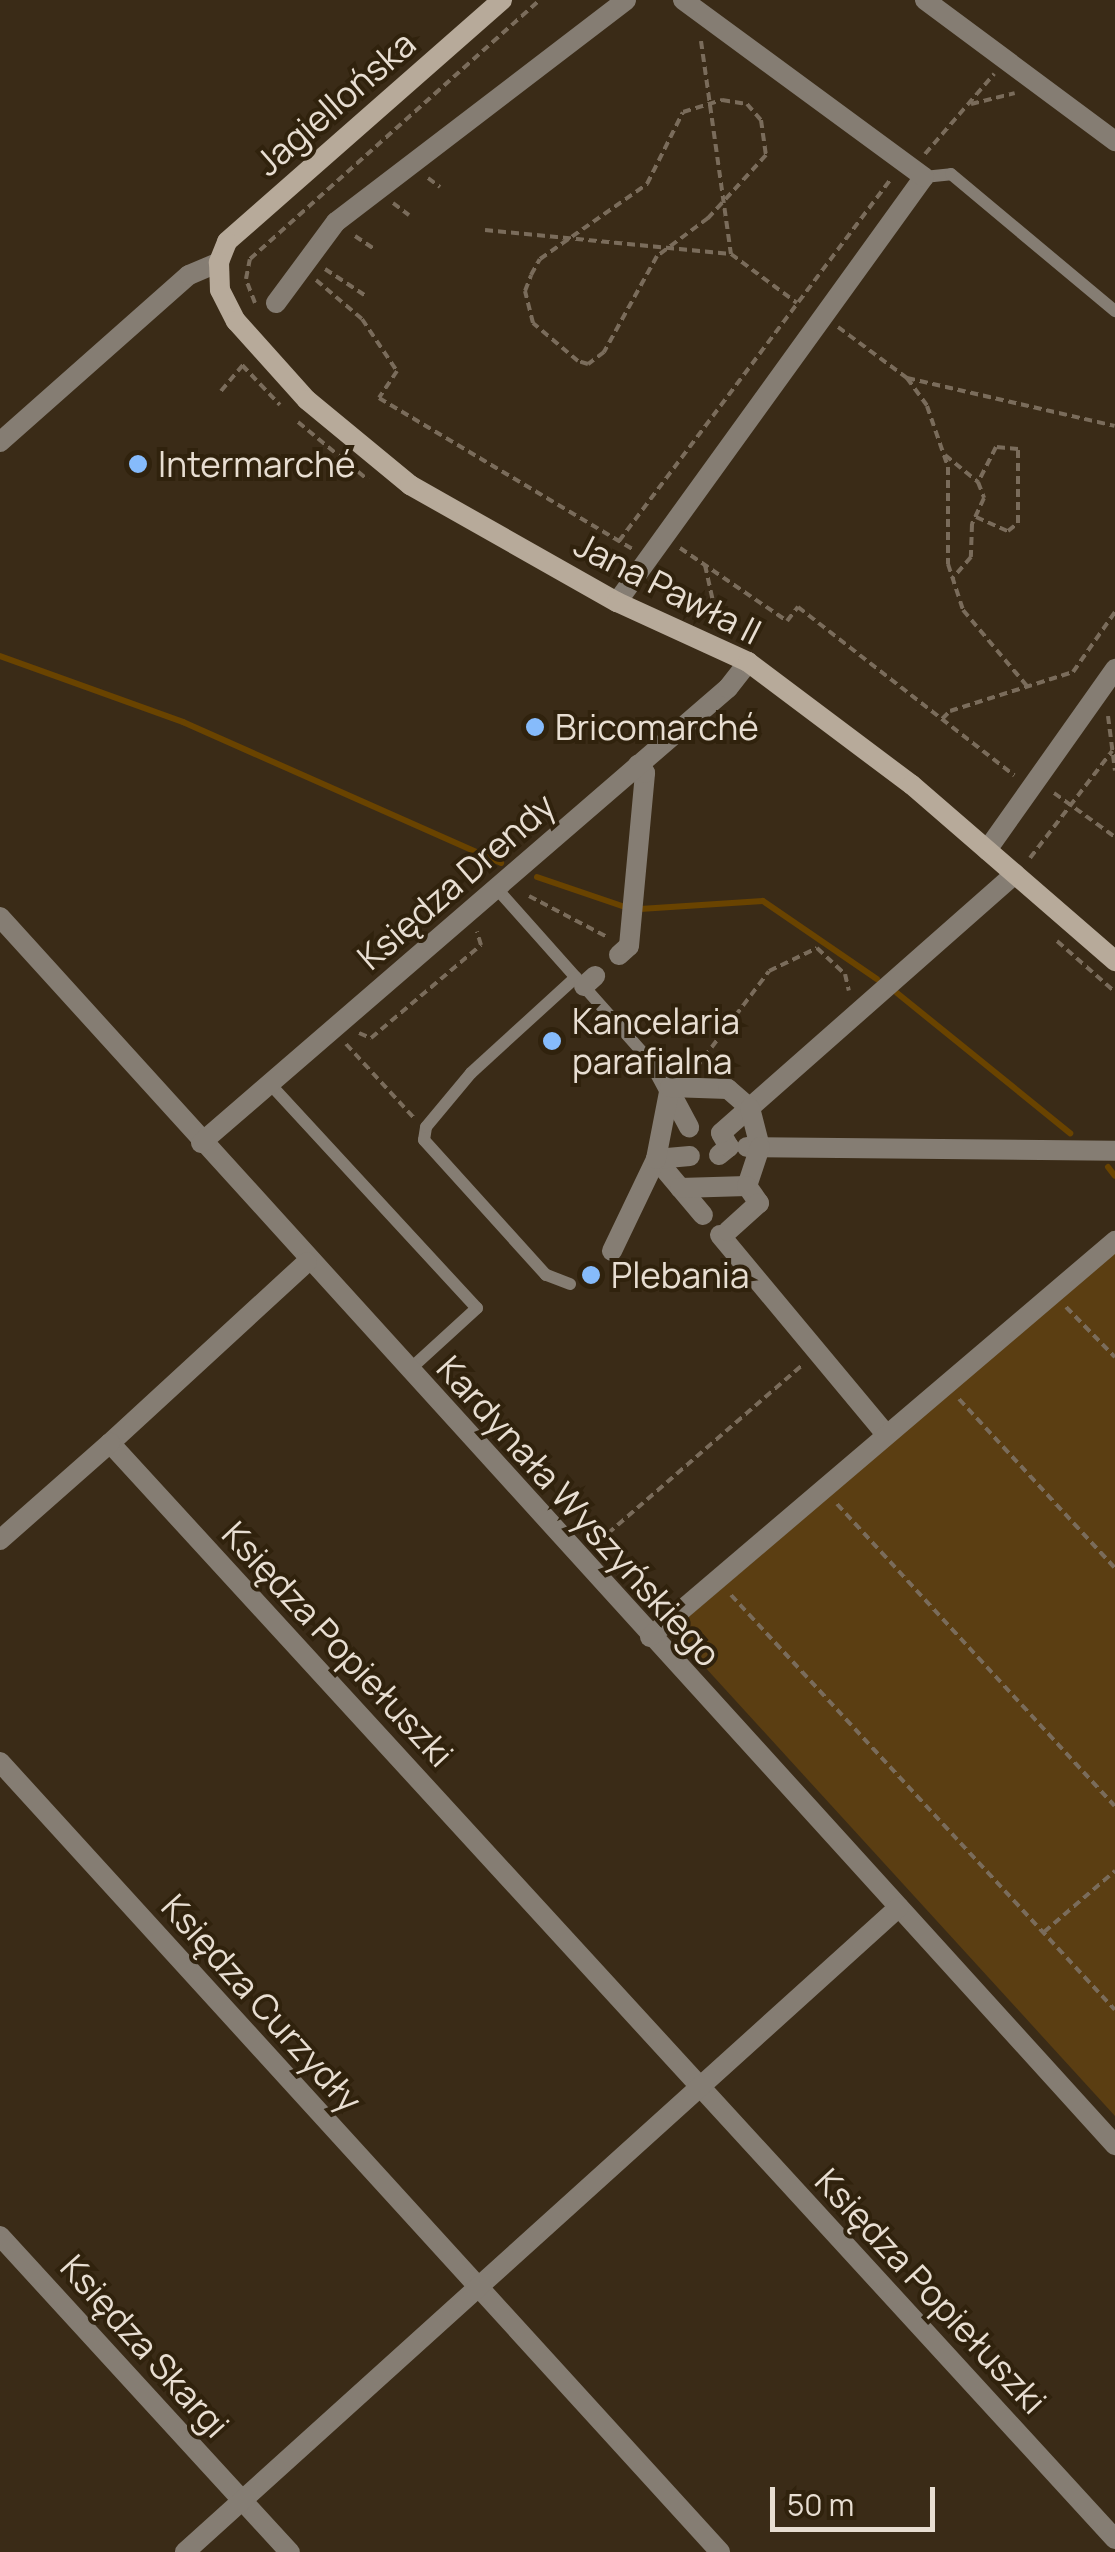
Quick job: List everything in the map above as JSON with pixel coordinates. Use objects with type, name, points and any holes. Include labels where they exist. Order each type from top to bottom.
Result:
[{"type":"street","name":"Jagiellońska","points":[[219,262],[240,230],[502,0]]},
{"type":"street","points":[[270,308],[336,222],[626,0]]},
{"type":"street","points":[[925,0],[1115,141]]},
{"type":"street","points":[[618,602],[916,179],[690,5]]},
{"type":"street","points":[[0,442],[189,275],[219,262]]},
{"type":"street","name":"Jana Pawła II","points":[[219,262],[220,290],[236,321],[355,444],[410,485],[618,602],[748,662],[839,726],[986,850],[1021,868],[1115,961]]},
{"type":"street","name":"Księdza Drendy","points":[[201,1144],[336,1032],[728,688],[748,662]]},
{"type":"street","points":[[986,850],[1115,669]]},
{"type":"street","points":[[620,954],[629,946],[645,772],[638,765]]},
{"type":"street","points":[[1021,868],[721,1133],[724,1151],[760,1147],[1115,1151]]},
{"type":"street","name":"Kardynała Wyszyńskiego","points":[[0,917],[307,1262],[1115,2145]]},
{"type":"street","points":[[664,1079],[728,1090],[750,1108],[760,1147],[747,1186]]},
{"type":"street","points":[[664,1079],[688,1128]]},
{"type":"street","points":[[612,1251],[656,1159],[664,1079]]},
{"type":"street","points":[[656,1159],[690,1156]]},
{"type":"street","points":[[656,1159],[702,1215]]},
{"type":"street","points":[[680,1188],[747,1186]]},
{"type":"street","points":[[747,1186],[758,1203],[724,1233],[886,1434]]},
{"type":"street","points":[[650,1637],[1115,1241]]},
{"type":"street","points":[[0,1540],[307,1262]]},
{"type":"street","name":"Księdza Popiełuszki","points":[[110,1442],[1115,2539]]},
{"type":"street","name":"Księdza Curzydły","points":[[0,1762],[720,2552]]},
{"type":"street","points":[[185,2552],[899,1907]]},
{"type":"street","name":"Księdza Skargi","points":[[0,2236],[290,2552]]},
{"type":"lane","points":[[916,179],[951,174],[1115,311]]},
{"type":"lane","points":[[497,889],[585,980],[664,1079]]},
{"type":"lane","points":[[570,1284],[546,1275],[424,1140],[426,1127],[471,1074],[585,980]]},
{"type":"lane","points":[[270,1084],[477,1308],[408,1371]]},
{"type":"path","points":[[270,308],[246,279],[250,259],[540,0]]},
{"type":"path","points":[[690,5],[710,102],[731,254]]},
{"type":"path","points":[[619,541],[891,178],[916,179],[966,106],[994,74]]},
{"type":"path","points":[[966,106],[1019,92]]},
{"type":"path","points":[[710,102],[747,104],[769,142],[766,156],[724,202],[666,247],[642,275],[604,352],[588,364],[540,335],[525,291],[540,259],[647,184],[673,124],[684,112],[710,102]]},
{"type":"path","points":[[421,172],[440,187]]},
{"type":"path","points":[[390,201],[408,215]]},
{"type":"path","points":[[485,230],[731,254],[797,303]]},
{"type":"path","points":[[348,231],[376,250]]},
{"type":"path","points":[[303,289],[313,277],[362,319],[397,371],[378,398],[660,566],[675,545],[787,621],[798,607],[942,719],[1115,837]]},
{"type":"path","points":[[834,324],[907,378],[927,406],[944,455],[952,579],[963,610],[1027,686]]},
{"type":"path","points":[[222,391],[241,375],[242,365],[292,417],[371,482]]},
{"type":"path","points":[[907,378],[1115,426]]},
{"type":"path","points":[[976,517],[1008,531],[1018,523],[1018,449],[996,447],[978,482]]},
{"type":"path","points":[[944,455],[978,482],[984,498],[976,517],[971,557],[952,579]]},
{"type":"path","points":[[705,565],[720,632],[713,644]]},
{"type":"path","points":[[942,719],[950,710],[1074,672],[1115,612]]},
{"type":"path","points":[[1109,726],[1115,771]]},
{"type":"path","points":[[1021,868],[1112,751]]},
{"type":"path","points":[[514,908],[538,897],[608,937],[620,954]]},
{"type":"path","points":[[412,1116],[336,1032],[346,1028],[371,1038],[481,945],[473,919]]},
{"type":"path","points":[[1052,936],[1115,992]]},
{"type":"path","points":[[704,1061],[769,971],[816,948],[845,974],[855,1015]]},
{"type":"path","points":[[1053,1294],[1115,1357]]},
{"type":"path","points":[[590,1550],[817,1352]]},
{"type":"path","points":[[946,1384],[1115,1568]]},
{"type":"path","points":[[823,1489],[1115,1806]]},
{"type":"path","points":[[717,1580],[1115,2010]]},
{"type":"path","points":[[1044,1932],[1115,1871]]},
{"type":"shaded area","points":[[1115,1252],[1115,2116],[672,1631]]},
{"type":"waterway","points":[[0,656],[183,722],[501,863]]},
{"type":"waterway","points":[[537,877],[625,907]]},
{"type":"waterway","points":[[640,909],[763,901],[877,979]]},
{"type":"waterway","points":[[897,993],[1070,1133]]},
{"type":"waterway","points":[[1108,1167],[1115,1176]]},
{"type":"place","name":"Intermarché","points":[[138,464]]},
{"type":"place","name":"Bricomarché","points":[[535,727]]},
{"type":"place","name":"Kancelaria parafialna","points":[[552,1041]]},
{"type":"place","name":"Plebania","points":[[591,1275]]}]
